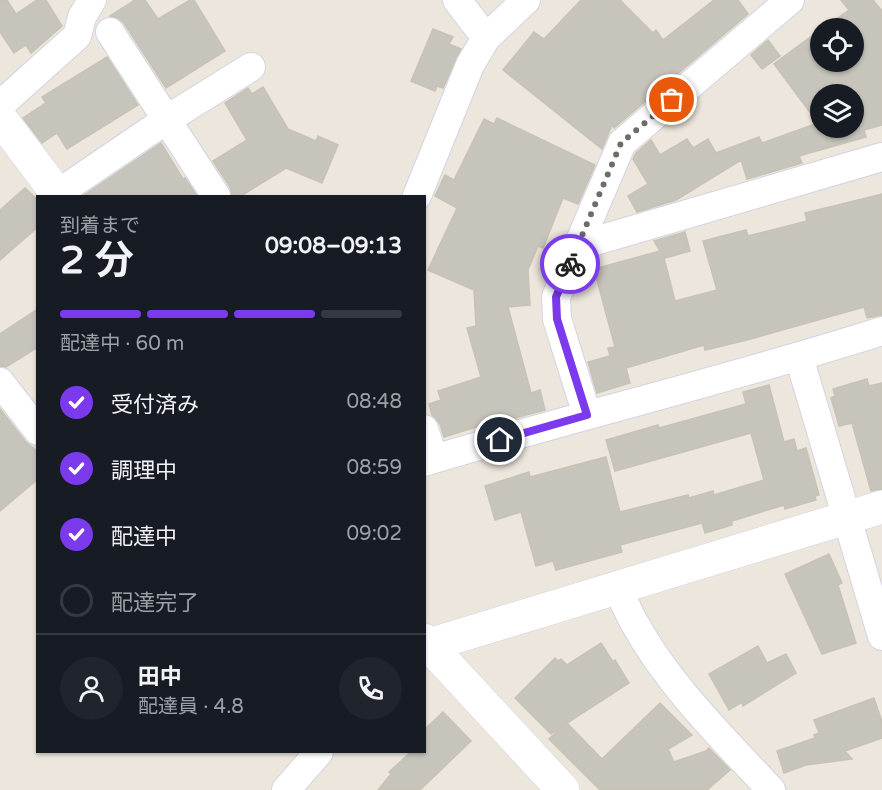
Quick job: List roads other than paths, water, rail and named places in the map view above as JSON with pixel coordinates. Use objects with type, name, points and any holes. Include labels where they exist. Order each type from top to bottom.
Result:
[{"type":"street","points":[[457,0],[486,38]]},
{"type":"street","points":[[417,195],[470,65],[486,38],[526,0]]},
{"type":"street","points":[[587,415],[557,319],[556,297],[621,143],[790,0]]},
{"type":"street","points":[[82,6],[77,36],[3,126],[58,195],[166,120],[251,67]]},
{"type":"street","points":[[110,32],[215,195]]},
{"type":"street","points":[[578,246],[882,157]]},
{"type":"street","points":[[426,442],[429,461],[799,357],[882,331]]},
{"type":"street","points":[[799,357],[882,636]]},
{"type":"street","points":[[0,382],[36,428]]},
{"type":"street","points":[[563,790],[426,644],[882,507]]},
{"type":"street","points":[[617,587],[634,623],[681,692],[771,790]]},
{"type":"street","points":[[286,790],[317,753]]}]
